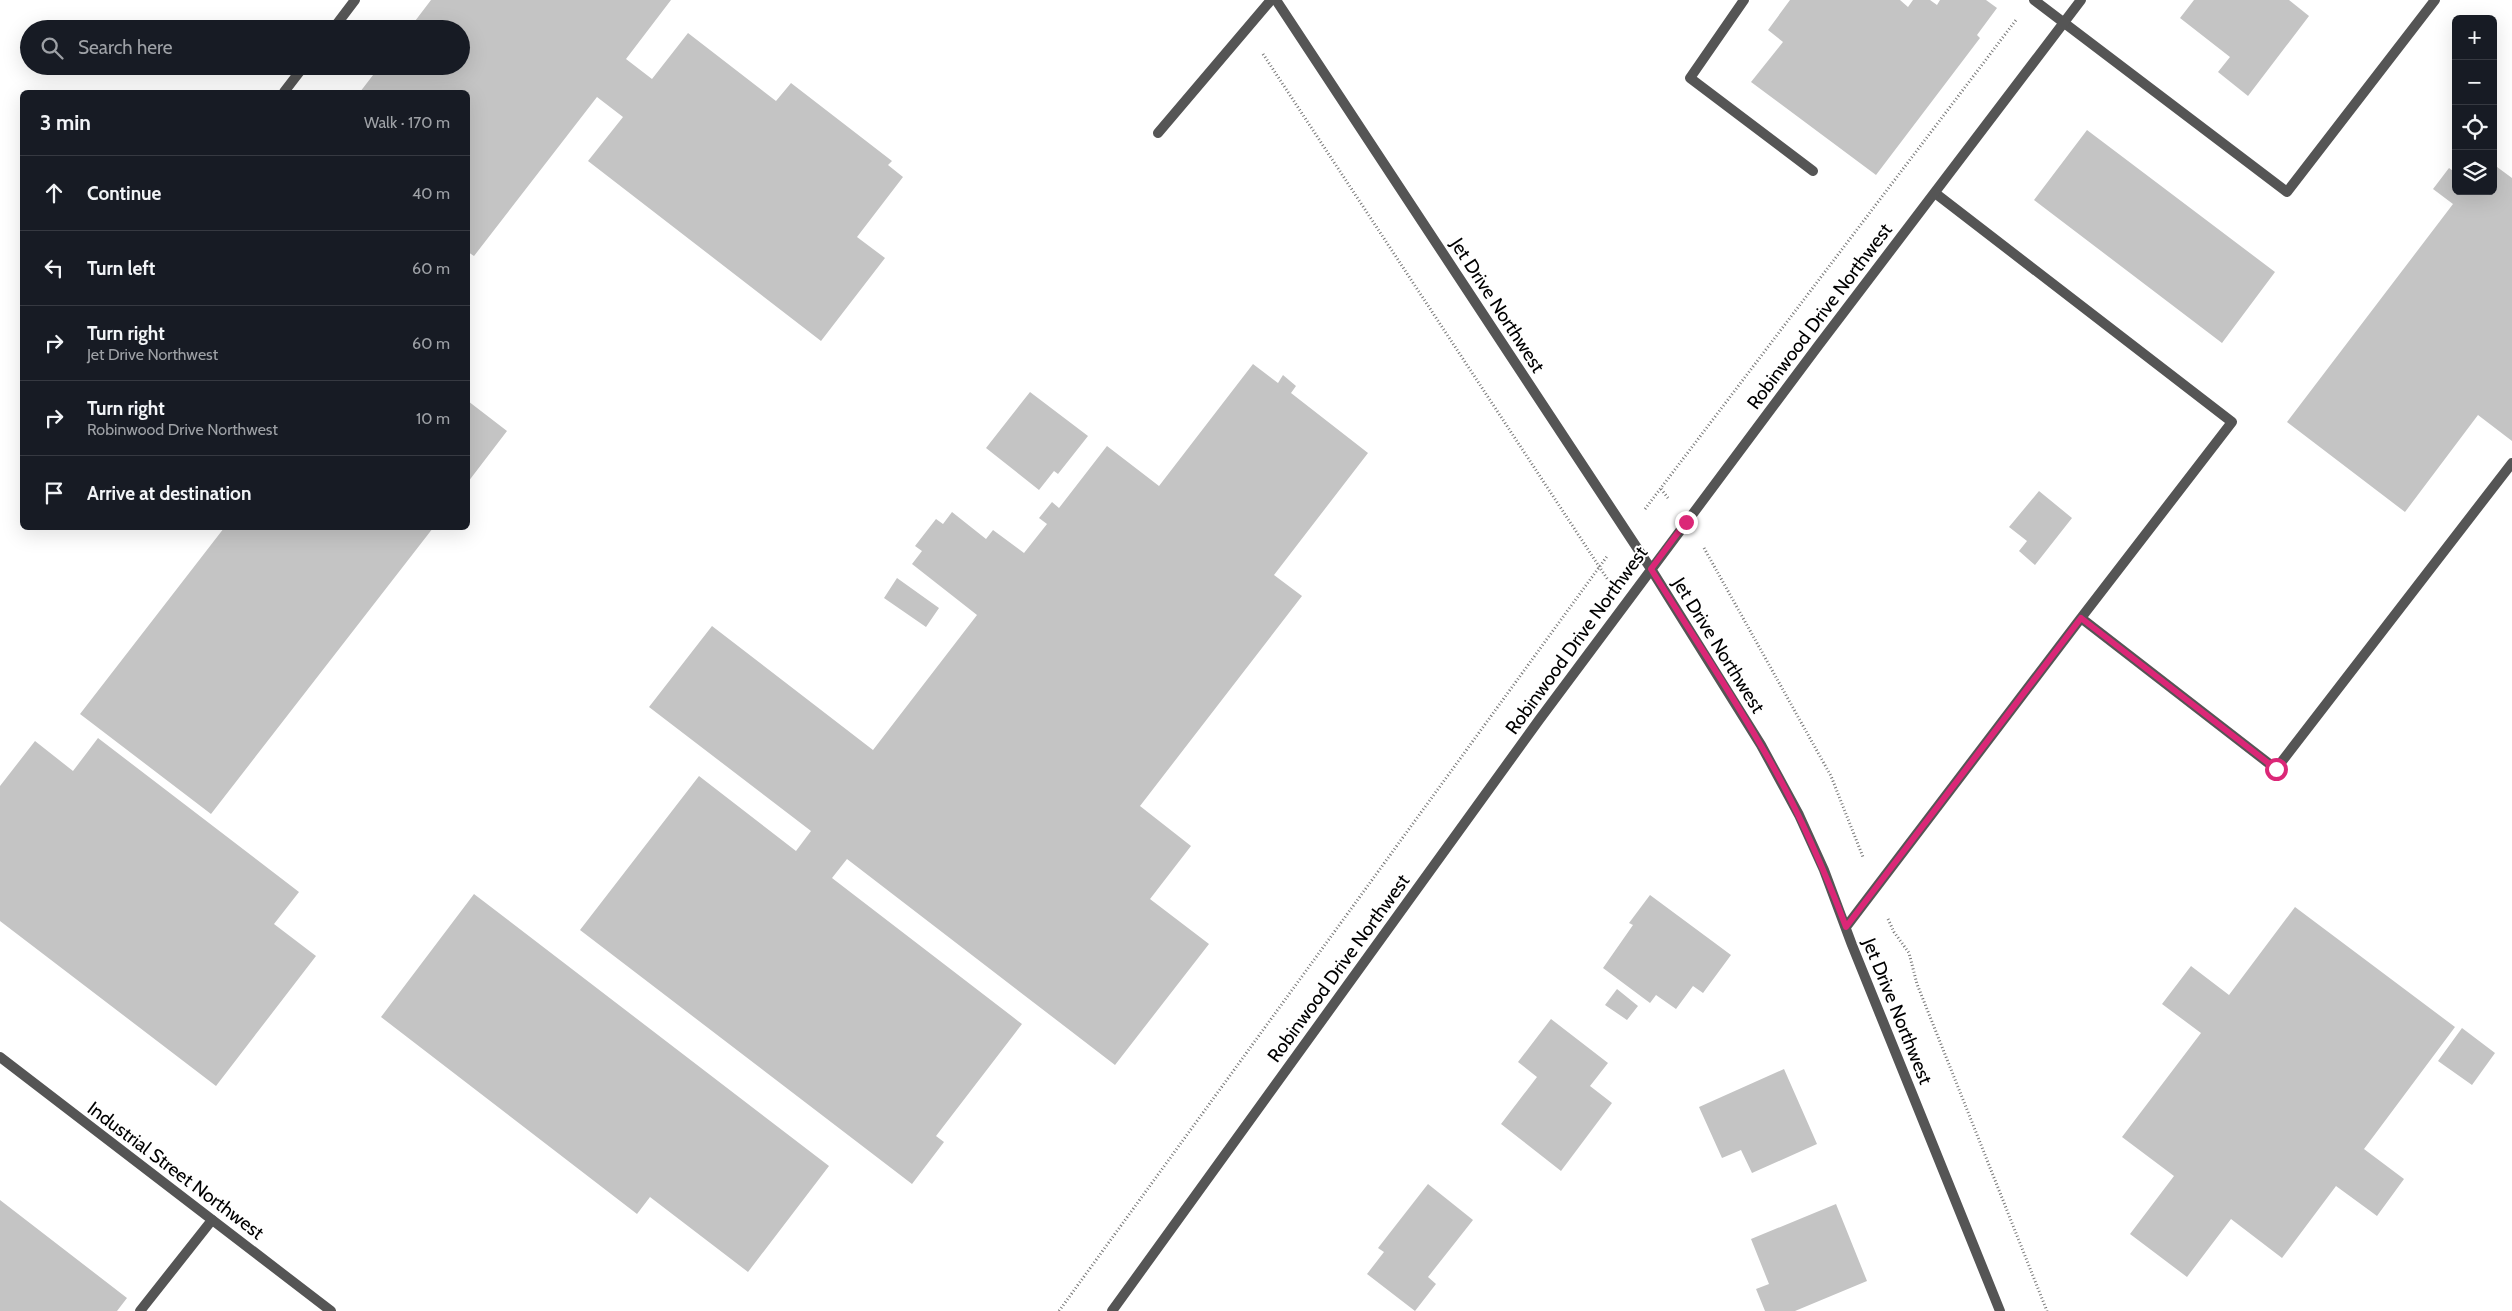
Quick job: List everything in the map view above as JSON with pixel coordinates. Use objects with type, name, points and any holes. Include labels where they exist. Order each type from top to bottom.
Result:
[{"type":"street","points":[[340,20],[354,0]]},
{"type":"street","points":[[1158,133],[1271,0]]},
{"type":"street","name":"Jet Drive Northwest","points":[[1276,0],[1651,569],[1761,744],[1824,870],[2000,1311]]},
{"type":"street","points":[[1744,0],[1690,78],[1813,171]]},
{"type":"street","points":[[2034,0],[2287,192],[2434,0]]},
{"type":"street","name":"Robinwood Drive Northwest","points":[[1112,1311],[1622,607],[2082,0]]},
{"type":"street","points":[[286,90],[297,75]]},
{"type":"street","points":[[1846,927],[2232,422],[1935,193]]},
{"type":"street","points":[[2081,618],[2276,769],[2512,463]]},
{"type":"street","name":"Industrial Street Northwest","points":[[0,1058],[332,1311]]},
{"type":"street","points":[[140,1311],[212,1220]]},
{"type":"path","points":[[1059,1311],[1599,566],[1627,533],[2020,16]]},
{"type":"path","points":[[1246,29],[1599,566],[1622,607]]},
{"type":"building","points":[[431,0],[671,0],[626,59],[652,79],[688,33],[776,101],[791,83],[892,161],[888,165],[903,177],[857,237],[885,258],[821,341],[588,161],[623,117],[597,97],[474,256],[470,253],[470,90],[362,90],[373,75],[470,75],[470,20],[416,20]]},
{"type":"building","points":[[1790,0],[1900,0],[1908,7],[1913,0],[1930,0],[1937,5],[1940,0],[1986,0],[1997,8],[1977,35],[1980,38],[1876,175],[1751,82],[1783,42],[1768,30]]},
{"type":"building","points":[[2194,0],[2289,0],[2309,16],[2248,96],[2218,72],[2230,57],[2180,18]]},
{"type":"building","points":[[2087,130],[2275,272],[2222,343],[2034,200]]},
{"type":"building","points":[[2497,167],[2512,178],[2512,441],[2478,415],[2405,512],[2287,422],[2453,204],[2433,189],[2449,168],[2452,170],[2452,195],[2497,195]]},
{"type":"building","points":[[1253,364],[1278,383],[1283,375],[1296,386],[1291,393],[1368,453],[1274,575],[1302,596],[1140,806],[1191,846],[1150,899],[1209,944],[1115,1065],[847,859],[832,878],[1022,1024],[936,1136],[944,1142],[912,1184],[580,930],[699,776],[796,851],[811,831],[649,707],[712,626],[873,750],[977,615],[912,564],[922,551],[915,546],[936,519],[943,524],[952,512],[986,539],[993,530],[1024,553],[1047,524],[1039,518],[1052,502],[1059,508],[1107,446],[1159,486]]},
{"type":"building","points":[[1030,392],[1088,436],[1058,474],[1054,471],[1039,490],[986,448]]},
{"type":"building","points":[[470,403],[507,431],[470,479]]},
{"type":"building","points":[[2039,491],[2072,518],[2035,565],[2019,551],[2027,541],[2009,527]]},
{"type":"building","points":[[222,530],[431,530],[211,814],[80,714]]},
{"type":"building","points":[[897,578],[939,608],[926,627],[884,598]]},
{"type":"building","points":[[98,738],[299,892],[274,924],[316,956],[216,1086],[0,921],[0,786],[35,741],[73,771]]},
{"type":"building","points":[[474,894],[829,1166],[748,1272],[650,1197],[637,1214],[381,1017]]},
{"type":"building","points":[[1650,895],[1731,955],[1703,993],[1693,986],[1676,1009],[1656,995],[1650,1003],[1603,968],[1633,925],[1629,923]]},
{"type":"building","points":[[2295,907],[2455,1027],[2364,1149],[2404,1179],[2377,1216],[2336,1186],[2282,1258],[2231,1219],[2187,1277],[2130,1234],[2174,1176],[2122,1137],[2201,1033],[2162,1004],[2191,966],[2229,995]]},
{"type":"building","points":[[1617,989],[1638,1006],[1627,1020],[1605,1005]]},
{"type":"building","points":[[1551,1019],[1608,1063],[1590,1086],[1612,1103],[1561,1171],[1501,1124],[1537,1077],[1518,1062]]},
{"type":"building","points":[[2462,1028],[2495,1053],[2472,1085],[2438,1061]]},
{"type":"building","points":[[1784,1069],[1817,1144],[1752,1173],[1741,1150],[1722,1158],[1699,1107]]},
{"type":"building","points":[[1428,1184],[1473,1220],[1428,1277],[1436,1284],[1415,1311],[1367,1274],[1384,1252],[1378,1248]]},
{"type":"building","points":[[0,1200],[127,1298],[117,1311],[0,1311]]},
{"type":"building","points":[[1836,1204],[1867,1281],[1795,1311],[1765,1311],[1756,1289],[1769,1284],[1751,1239]]},
{"type":"route","points":[[1686,522],[1651,569],[1761,744],[1799,815],[1824,870],[1846,927],[2081,618],[2276,769]]}]
